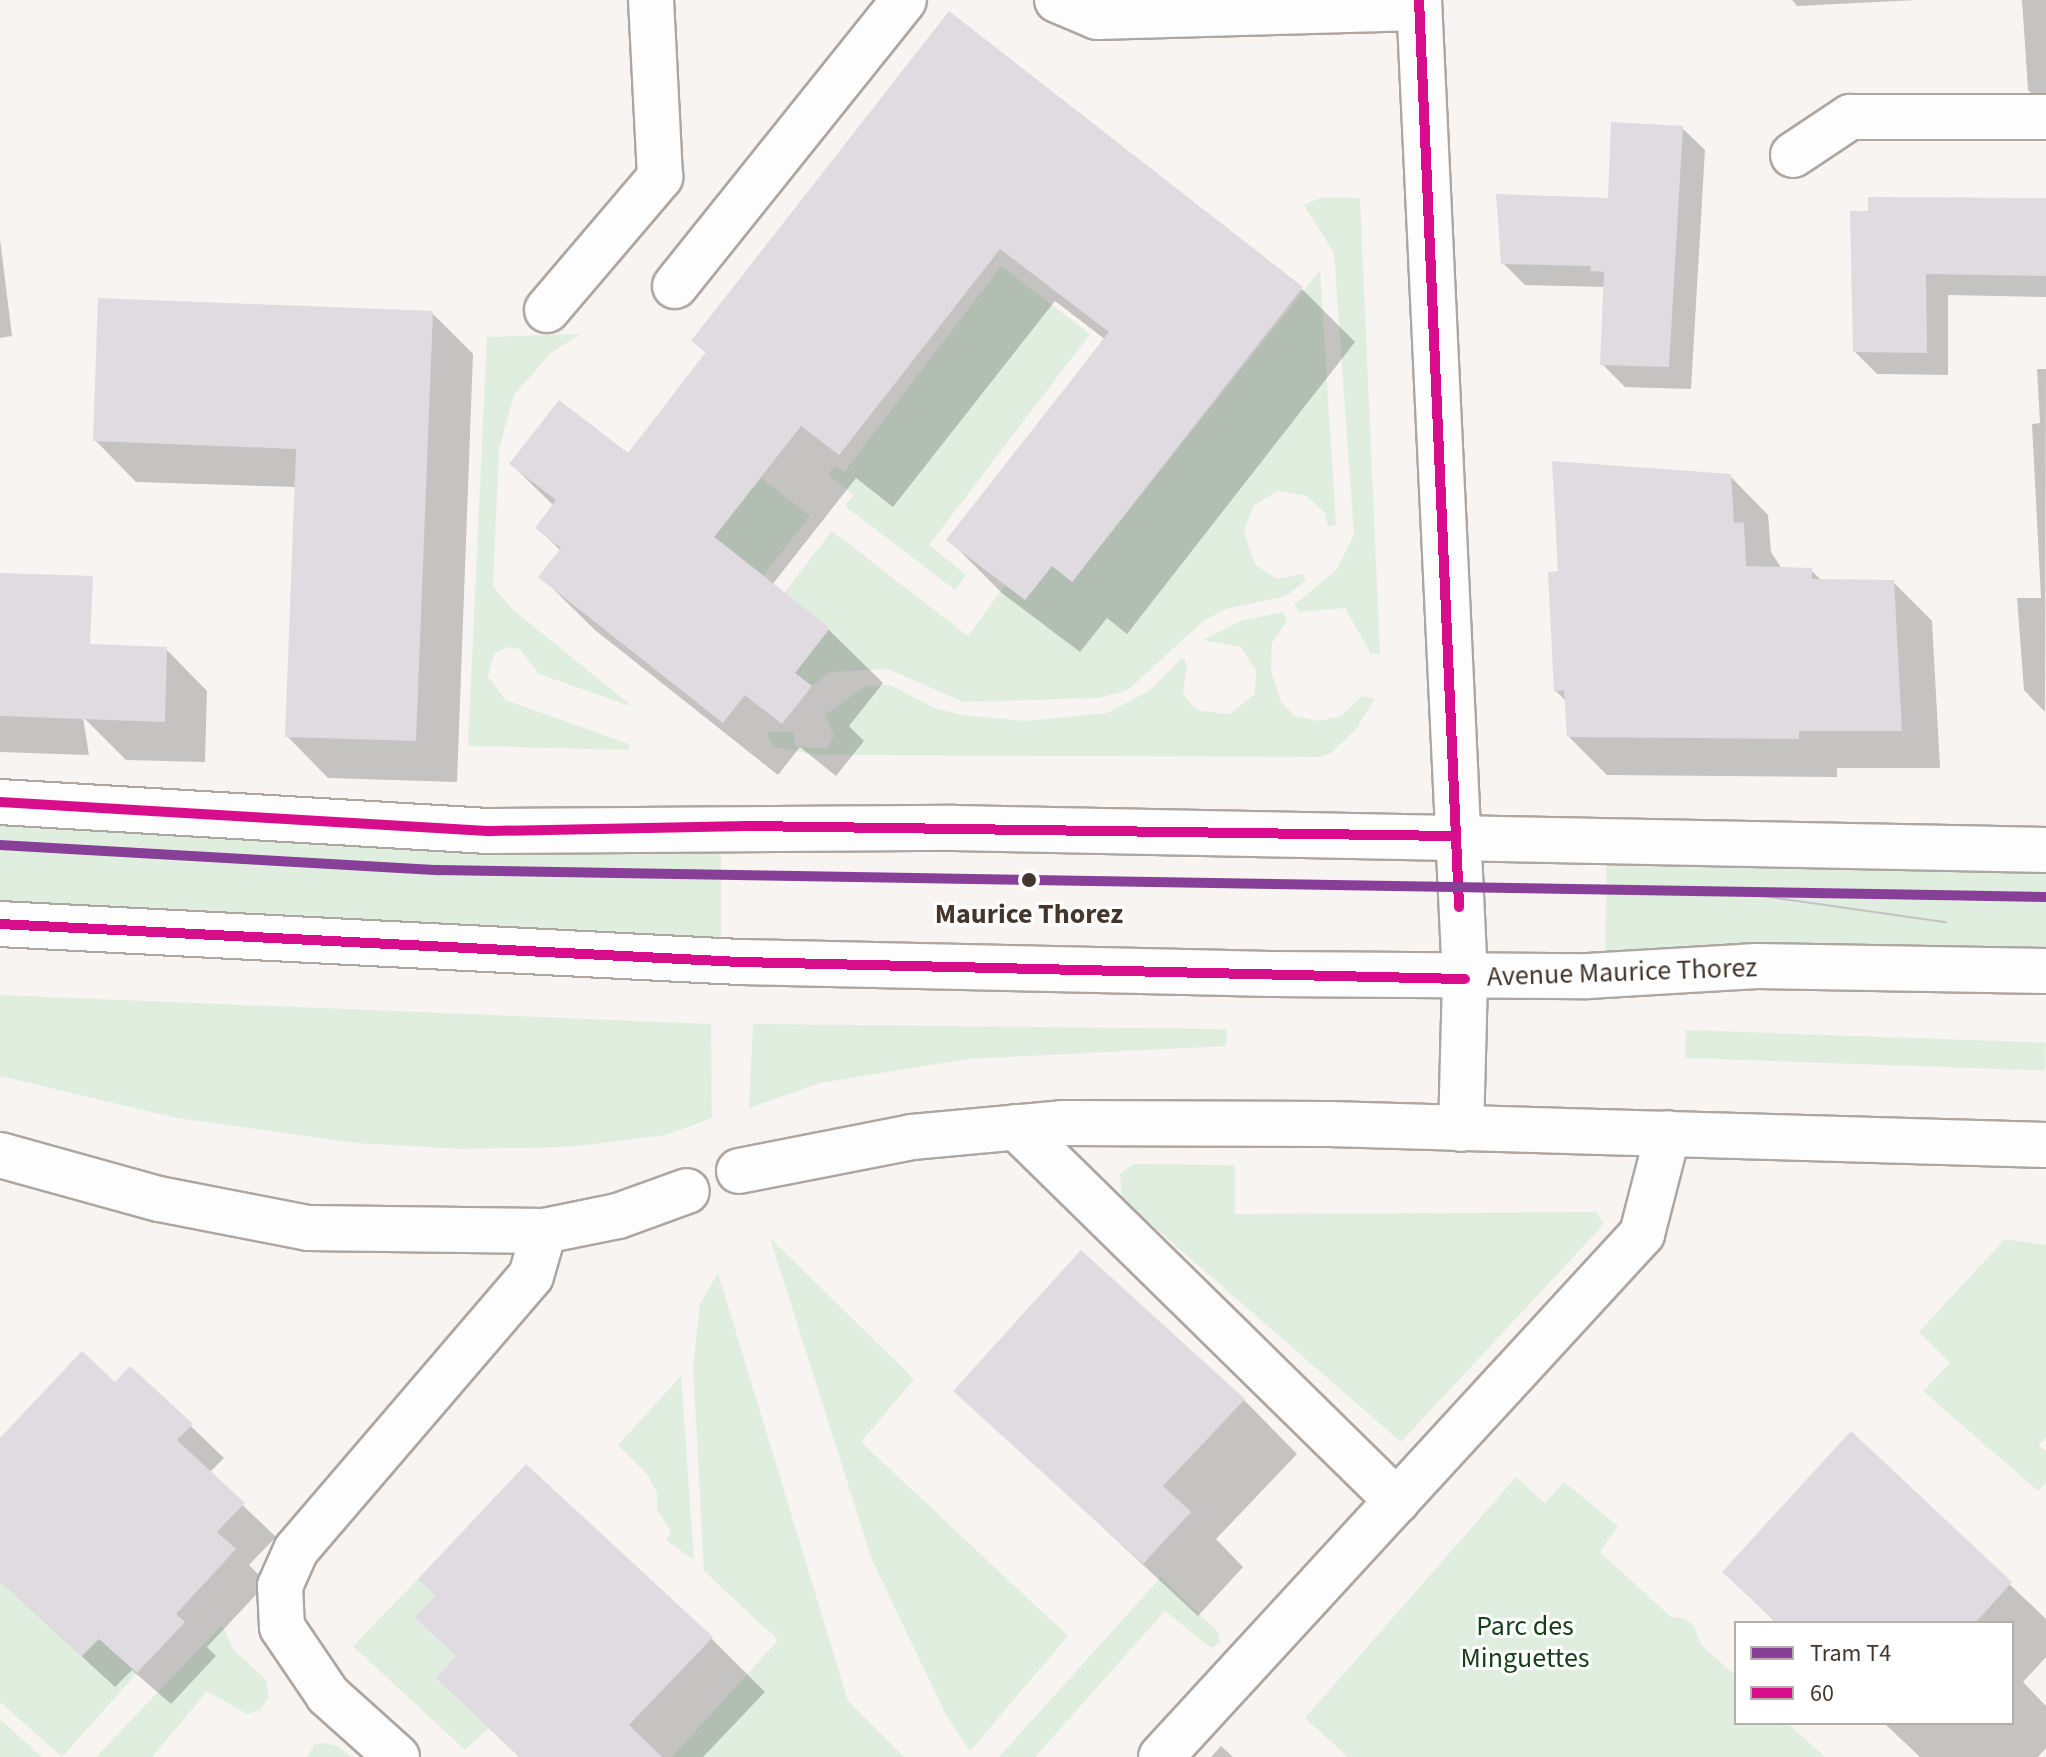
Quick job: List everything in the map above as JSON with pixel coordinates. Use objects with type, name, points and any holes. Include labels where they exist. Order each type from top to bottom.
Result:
[{"type":"street","points":[[547,310],[660,177],[651,0]]},
{"type":"street","points":[[675,286],[904,0]]},
{"type":"street","points":[[1057,0],[1097,17],[1419,4],[1455,836],[1465,979],[1461,1129]]},
{"type":"street","points":[[1793,155],[1850,117],[2046,117]]},
{"type":"street","points":[[0,802],[491,831],[747,826],[1455,836],[2046,850]]},
{"type":"street","name":"Avenue Maurice Thorez","points":[[0,924],[741,962],[1465,979],[1757,966],[2046,971]]},
{"type":"street","points":[[739,1171],[912,1137],[1016,1127],[1249,1123],[2046,1145]]},
{"type":"street","points":[[1016,1127],[1397,1501]]},
{"type":"street","points":[[1161,1757],[1642,1234],[1668,1133]]},
{"type":"street","points":[[0,1155],[159,1199],[308,1228],[544,1231],[618,1216],[687,1191]]},
{"type":"street","points":[[397,1757],[328,1695],[282,1627],[280,1586],[296,1550],[531,1276],[544,1231]]},
{"type":"green space","points":[[1323,197],[1360,198],[1380,654],[1371,654],[1345,608],[1299,612],[1294,605],[1336,570],[1354,535],[1334,253],[1304,205]]},
{"type":"green space","points":[[1001,266],[1090,334],[929,545],[966,575],[955,590],[845,506],[854,495],[828,475],[835,466],[844,472]]},
{"type":"green space","points":[[1320,270],[1336,525],[1328,527],[1325,513],[1307,496],[1278,491],[1253,506],[1244,531],[1254,563],[1278,579],[1302,574],[1306,580],[1286,596],[1226,609],[1203,621],[1128,690],[1098,698],[964,702],[888,669],[830,672],[812,686],[795,673],[830,628],[784,593],[832,531],[968,636],[1005,585],[1025,600],[1052,566],[1072,582]]},
{"type":"green space","points":[[580,334],[551,353],[514,395],[499,449],[493,586],[511,608],[633,707],[539,674],[520,649],[507,647],[494,654],[488,676],[505,700],[629,744],[629,750],[468,746],[487,337]]},
{"type":"green space","points":[[761,478],[810,516],[764,575],[715,537]]},
{"type":"green space","points":[[1283,612],[1287,621],[1272,643],[1271,670],[1281,702],[1295,716],[1318,721],[1341,716],[1362,696],[1375,699],[1356,729],[1331,753],[1319,757],[818,755],[775,747],[768,738],[768,732],[793,732],[796,746],[827,749],[834,736],[825,715],[865,686],[890,685],[934,708],[962,715],[1025,721],[1107,713],[1149,691],[1182,658],[1187,664],[1183,694],[1191,705],[1200,711],[1230,714],[1255,694],[1256,671],[1241,647],[1203,640],[1241,621]]},
{"type":"green space","points":[[0,818],[721,841],[721,944],[0,901]]},
{"type":"green space","points":[[1607,856],[2046,869],[2046,948],[1755,944],[1605,952]]},
{"type":"green space","points":[[0,995],[711,1024],[712,1118],[666,1135],[569,1147],[461,1149],[356,1143],[177,1118],[0,1076]]},
{"type":"green space","points":[[753,1024],[1227,1029],[1226,1046],[967,1059],[820,1083],[749,1108]]},
{"type":"green space","points":[[1686,1030],[2046,1043],[2045,1071],[1685,1058]]},
{"type":"green space","points":[[1134,1164],[1235,1165],[1235,1214],[1596,1212],[1604,1224],[1401,1442],[1122,1199],[1120,1174]]},
{"type":"green space","points":[[770,1238],[914,1379],[861,1442],[1068,1636],[970,1751],[946,1715],[872,1560]]},
{"type":"green space","points":[[2005,1239],[2046,1245],[2046,1437],[2039,1445],[2046,1452],[2046,1483],[2038,1491],[1923,1391],[1950,1363],[1919,1332]]},
{"type":"green space","points":[[718,1273],[848,1701],[904,1757],[672,1757],[778,1640],[704,1571],[693,1366],[700,1304]]},
{"type":"green space","points":[[681,1376],[694,1560],[666,1540],[671,1531],[657,1510],[657,1493],[648,1475],[618,1445]]},
{"type":"green space","name":"Parc des Minguettes","points":[[1516,1477],[1545,1503],[1564,1482],[1618,1526],[1600,1552],[1671,1617],[1683,1618],[1694,1626],[1701,1645],[1734,1674],[1734,1725],[1789,1725],[1825,1757],[1348,1757],[1305,1718]]},
{"type":"green space","points":[[1161,1577],[1218,1632],[1220,1643],[1211,1648],[1165,1611],[1035,1757],[999,1757]]},
{"type":"green space","points":[[418,1579],[435,1596],[414,1617],[456,1656],[436,1678],[489,1728],[465,1750],[353,1646]]},
{"type":"green space","points":[[0,1581],[81,1656],[99,1639],[137,1673],[62,1757],[0,1702]]},
{"type":"green space","points":[[222,1625],[233,1649],[266,1680],[269,1697],[260,1710],[247,1714],[207,1691],[152,1757],[96,1757]]},
{"type":"green space","points":[[0,1719],[42,1757],[0,1757]]},
{"type":"green space","points":[[314,1745],[338,1746],[351,1757],[307,1757]]},
{"type":"building","points":[[949,11],[1303,287],[1072,582],[1052,566],[1025,600],[946,540],[1109,332],[1000,249],[839,455],[801,426],[714,537],[830,628],[795,673],[812,686],[782,724],[745,695],[723,723],[538,577],[561,548],[535,528],[556,500],[509,464],[559,400],[628,453],[706,352],[691,341]]},
{"type":"building","points":[[1611,122],[1683,126],[1669,367],[1600,365],[1604,272],[1590,271],[1591,266],[1501,264],[1496,194],[1608,198]]},
{"type":"building","points":[[1868,197],[2046,198],[2046,276],[1926,274],[1927,353],[1853,352],[1850,211],[1868,211]]},
{"type":"building","points":[[98,298],[433,311],[416,741],[285,737],[296,449],[93,441]]},
{"type":"building","points":[[1552,461],[1731,474],[1734,523],[1744,522],[1746,566],[1812,568],[1812,579],[1894,580],[1902,731],[1799,731],[1799,739],[1567,737],[1564,690],[1554,692],[1548,572],[1558,571]]},
{"type":"building","points":[[0,573],[93,576],[90,644],[167,647],[165,722],[0,716]]},
{"type":"building","points":[[1081,1250],[1245,1399],[1163,1486],[1191,1512],[1143,1564],[953,1391]]},
{"type":"building","points":[[82,1351],[115,1382],[130,1366],[193,1424],[177,1440],[245,1503],[217,1532],[236,1549],[176,1614],[185,1622],[137,1673],[99,1639],[82,1656],[0,1581],[0,1438]]},
{"type":"building","points":[[1851,1431],[2012,1582],[1977,1621],[1775,1621],[1722,1572]]},
{"type":"building","points":[[526,1464],[713,1637],[629,1725],[662,1757],[519,1757],[436,1678],[456,1656],[414,1617],[435,1596],[418,1579]]},
{"type":"tram line","name":"T4","points":[[0,845],[438,870],[2046,897]]},
{"type":"tram line","points":[[1734,892],[1946,922]]},
{"type":"transit line","name":"60","points":[[1419,0],[1459,907]]},
{"type":"transit line","name":"60","points":[[0,802],[491,831],[747,826],[1455,836]]},
{"type":"transit line","name":"60","points":[[0,924],[741,962],[1465,979]]},
{"type":"place","name":"Maurice Thorez","points":[[1029,880]]}]
